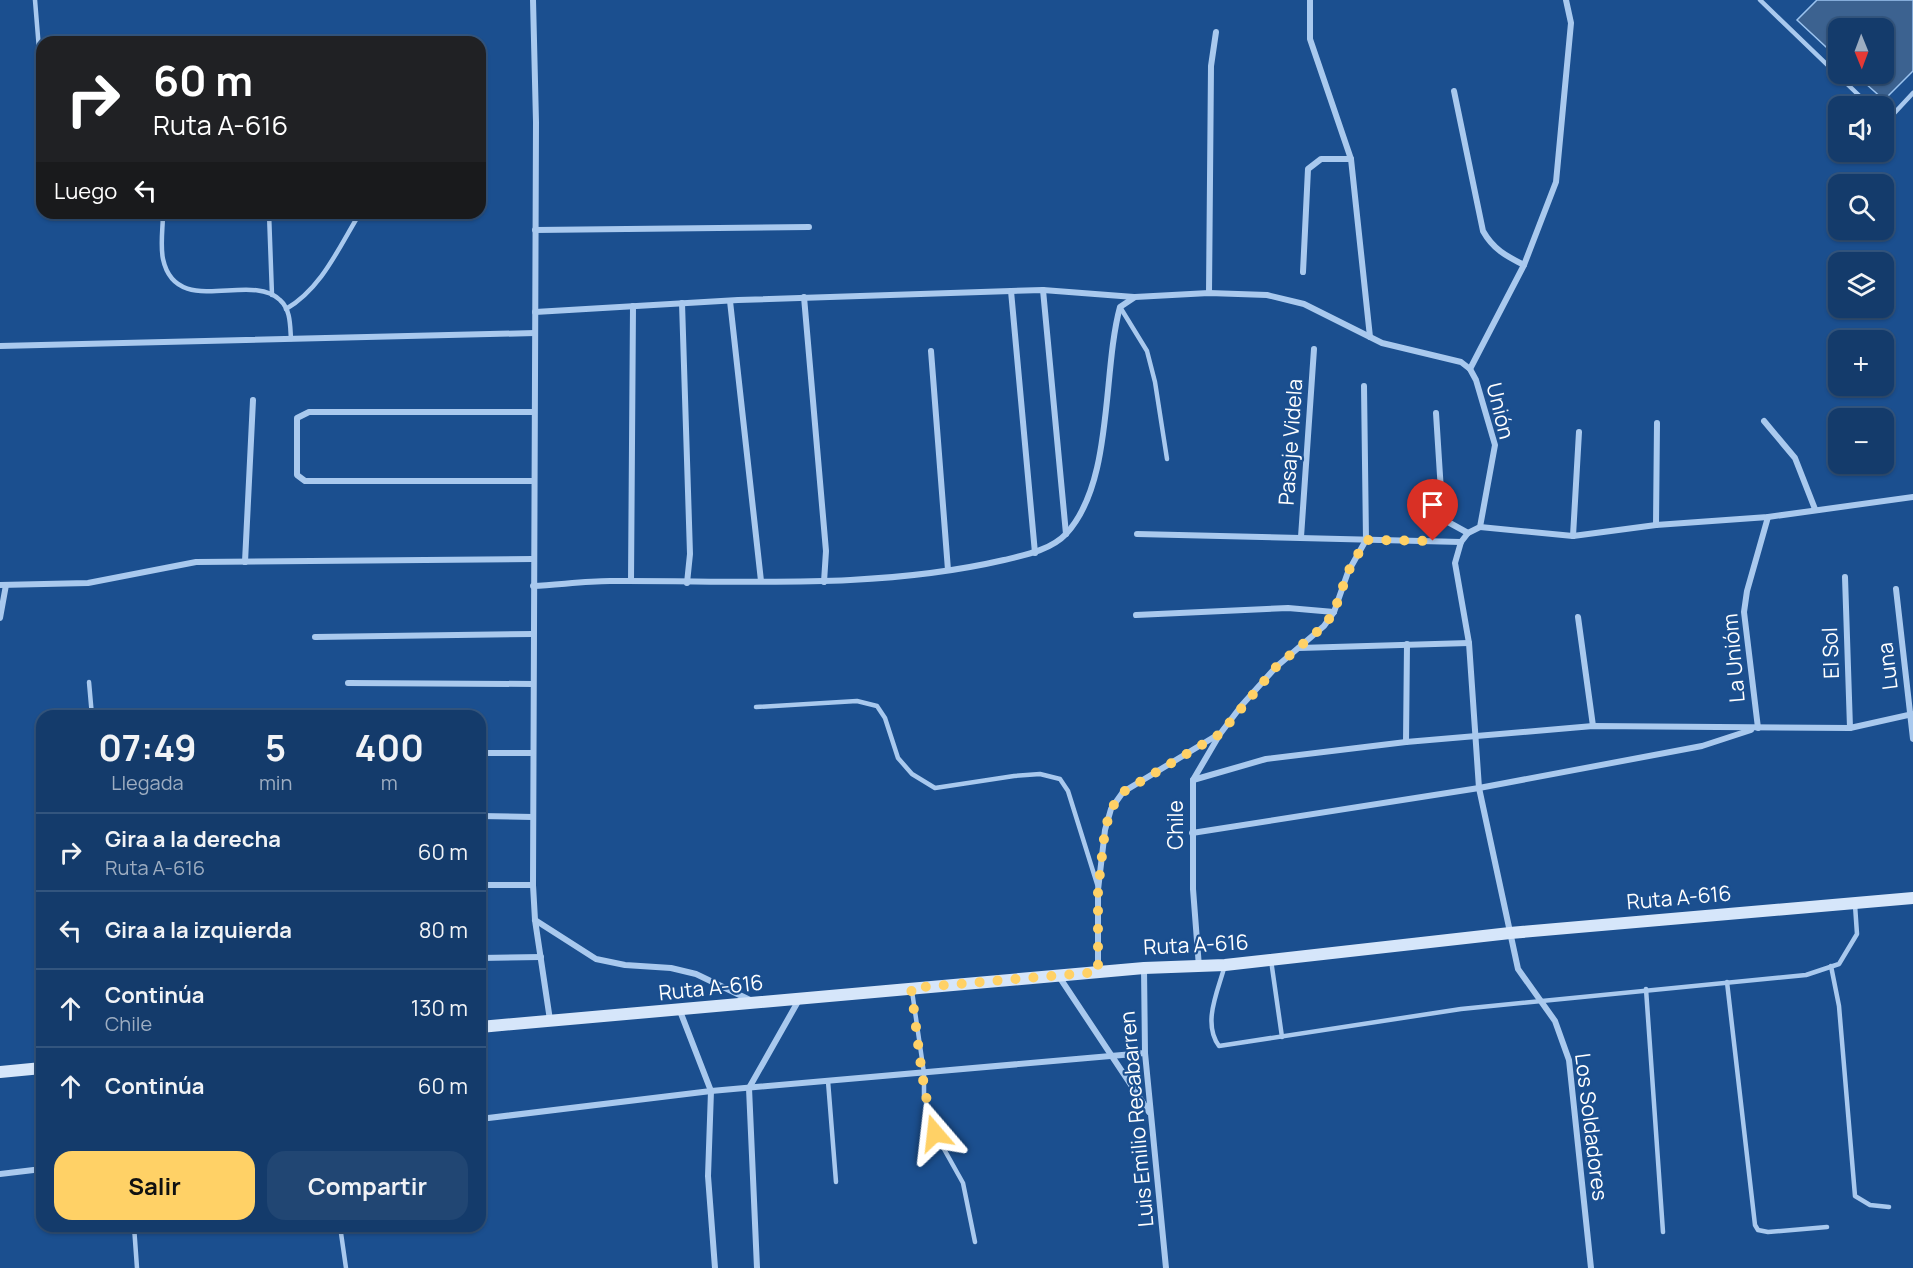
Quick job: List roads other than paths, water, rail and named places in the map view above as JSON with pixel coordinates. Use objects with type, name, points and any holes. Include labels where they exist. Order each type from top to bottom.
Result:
[{"type":"main road","name":"Ruta A-616","points":[[486,1026],[680,1011],[1058,975],[1144,968],[1224,965],[1510,933],[1913,898]]},
{"type":"main road","points":[[0,1072],[36,1069]]},
{"type":"street","points":[[533,0],[535,230],[533,885],[535,920],[550,1020]]},
{"type":"street","points":[[1310,0],[1310,39],[1351,159],[1370,337]]},
{"type":"street","points":[[1470,369],[1524,265],[1556,182],[1571,23],[1566,0]]},
{"type":"street","points":[[1209,293],[1211,66],[1216,32]]},
{"type":"street","points":[[1454,91],[1483,231],[1490,243],[1503,255],[1524,265]]},
{"type":"street","points":[[1303,272],[1308,169],[1321,159],[1351,159]]},
{"type":"street","points":[[535,230],[809,227]]},
{"type":"street","points":[[1043,290],[1066,535]]},
{"type":"street","name":"Unión","points":[[535,312],[804,297],[1043,290],[1135,297],[1209,293],[1267,295],[1304,304],[1382,343],[1461,362],[1470,369],[1476,380],[1495,445],[1480,527]]},
{"type":"street","points":[[1011,291],[1035,553]]},
{"type":"street","points":[[804,297],[826,551],[824,582]]},
{"type":"street","points":[[533,586],[631,581],[824,582],[975,567],[1035,553],[1066,535],[1088,498],[1104,434],[1113,330],[1120,307],[1135,297]]},
{"type":"street","points":[[730,301],[761,581]]},
{"type":"street","points":[[682,303],[690,554],[687,583]]},
{"type":"street","points":[[631,581],[633,306]]},
{"type":"street","points":[[0,346],[535,333]]},
{"type":"street","name":"Pasaje Videla","points":[[1300,537],[1314,349]]},
{"type":"street","points":[[931,351],[948,570]]},
{"type":"street","points":[[1364,386],[1366,540]]},
{"type":"street","points":[[245,562],[253,400]]},
{"type":"street","points":[[534,412],[309,412],[297,418],[297,475],[305,481],[534,481]]},
{"type":"street","points":[[1436,413],[1442,507],[1448,522],[1468,533]]},
{"type":"street","points":[[1764,420],[1795,458],[1815,509]]},
{"type":"street","points":[[1656,525],[1657,423]]},
{"type":"street","points":[[1574,536],[1579,432]]},
{"type":"street","points":[[1510,933],[1479,788],[1469,643],[1455,563],[1461,542],[1468,533],[1480,527],[1574,536],[1656,525],[1768,517],[1913,497]]},
{"type":"street","name":"La Unióm","points":[[1758,728],[1744,612],[1747,591],[1768,517]]},
{"type":"street","points":[[1137,534],[1461,542]]},
{"type":"street","name":"Chile","points":[[1199,967],[1192,833],[1193,780],[1220,734],[1276,667],[1324,626],[1334,612],[1348,572],[1366,540]]},
{"type":"street","points":[[0,618],[3,585],[88,583],[196,562],[533,559]]},
{"type":"street","name":"El Sol","points":[[1845,577],[1850,728]]},
{"type":"street","name":"Luna","points":[[1896,589],[1912,715],[1913,740]]},
{"type":"street","points":[[1136,615],[1288,608],[1334,612]]},
{"type":"street","points":[[1578,616],[1593,726]]},
{"type":"street","points":[[315,637],[533,634]]},
{"type":"street","points":[[1298,648],[1469,643]]},
{"type":"street","points":[[1406,742],[1407,644]]},
{"type":"street","points":[[348,682],[533,684]]},
{"type":"street","points":[[1193,780],[1266,759],[1406,742],[1593,726],[1850,728],[1912,715]]},
{"type":"street","points":[[1192,833],[1479,788],[1702,746],[1758,728]]},
{"type":"street","points":[[1098,972],[1098,890],[1105,830],[1111,809],[1123,792],[1220,734]]},
{"type":"street","points":[[486,753],[533,753]]},
{"type":"street","points":[[486,816],[533,817]]},
{"type":"street","points":[[486,885],[533,885]]},
{"type":"street","points":[[535,920],[596,959],[625,965],[671,968],[696,974],[756,1003]]},
{"type":"street","name":"Los Soldadores","points":[[1510,933],[1518,969],[1538,1001],[1555,1021],[1569,1060],[1590,1268]]},
{"type":"street","points":[[486,958],[541,957]]},
{"type":"street","name":"Luis Emilio Recabarren","points":[[1144,968],[1144,1053],[1166,1268]]},
{"type":"street","points":[[1058,975],[1151,1115]]},
{"type":"street","points":[[757,1268],[749,1088],[800,998]]},
{"type":"street","points":[[680,1011],[711,1091],[708,1176],[715,1268]]},
{"type":"street","points":[[486,1118],[711,1091],[1144,1053]]},
{"type":"street","points":[[0,1174],[36,1170]]},
{"type":"lane","points":[[35,0],[38,36]]},
{"type":"lane","points":[[1760,0],[1860,96]]},
{"type":"lane","points":[[1894,113],[1913,93]]},
{"type":"lane","points":[[162,219],[163,260],[170,275],[180,286],[192,291],[258,292],[272,295],[280,300],[286,309],[291,339]]},
{"type":"lane","points":[[269,219],[272,295]]},
{"type":"lane","points":[[286,309],[300,300],[318,281],[356,219]]},
{"type":"lane","points":[[1120,307],[1148,351],[1167,459]]},
{"type":"lane","points":[[89,682],[91,710]]},
{"type":"lane","points":[[756,707],[856,701],[877,706],[885,718],[898,758],[912,774],[935,788],[1041,774],[1060,779],[1068,791],[1098,890]]},
{"type":"lane","points":[[1224,965],[1210,1023],[1213,1037],[1220,1046],[1461,1009],[1806,975],[1839,964],[1857,934],[1855,902]]},
{"type":"lane","points":[[1271,960],[1282,1037]]},
{"type":"lane","points":[[1831,966],[1839,1006],[1855,1196],[1870,1205],[1889,1207]]},
{"type":"lane","points":[[1727,982],[1755,1225],[1758,1230],[1768,1232],[1827,1227]]},
{"type":"lane","points":[[911,988],[924,1073],[924,1096],[935,1133],[963,1183],[975,1242]]},
{"type":"lane","points":[[1646,989],[1663,1232]]},
{"type":"lane","points":[[828,1081],[836,1182]]},
{"type":"lane","points":[[134,1232],[137,1268]]},
{"type":"lane","points":[[341,1232],[346,1268]]},
{"type":"water","points":[[1817,0],[1913,0],[1913,71],[1888,96],[1880,96],[1866,84],[1894,84],[1894,18],[1828,18],[1828,49],[1797,20]]}]
